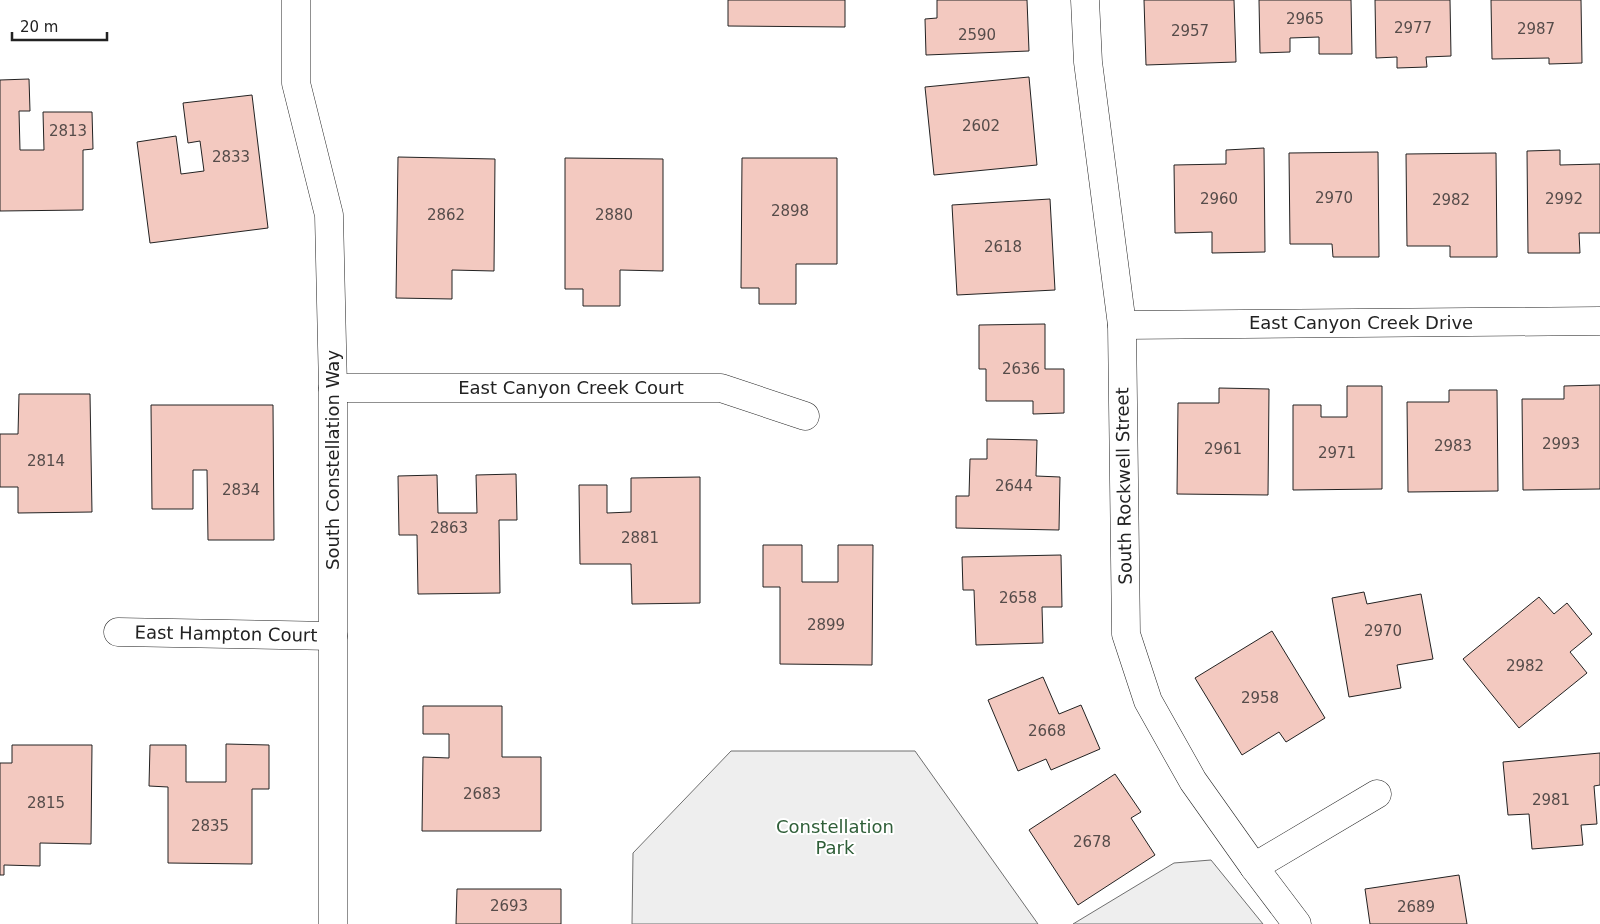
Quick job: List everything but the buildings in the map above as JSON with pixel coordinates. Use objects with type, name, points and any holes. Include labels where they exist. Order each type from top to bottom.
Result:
[{"type":"street","name":"South Constellation Way","points":[[296,0],[296,83],[330,215],[334,388],[334,924]]},
{"type":"street","name":"South Rockwell Street","points":[[1086,0],[1088,62],[1122,325],[1126,634],[1148,702],[1194,781],[1254,867],[1297,924]]},
{"type":"street","name":"East Canyon Creek Drive","points":[[1122,325],[1600,321]]},
{"type":"street","name":"East Canyon Creek Court","points":[[334,388],[721,388],[805,416]]},
{"type":"street","name":"East Hampton Court","points":[[118,632],[334,636]]},
{"type":"street","points":[[1254,867],[1377,794]]},
{"type":"green space","name":"Constellation Park","points":[[731,751],[915,751],[1038,924],[632,924],[633,853]]},
{"type":"green space","points":[[1211,860],[1263,924],[1073,924],[1174,863]]}]
